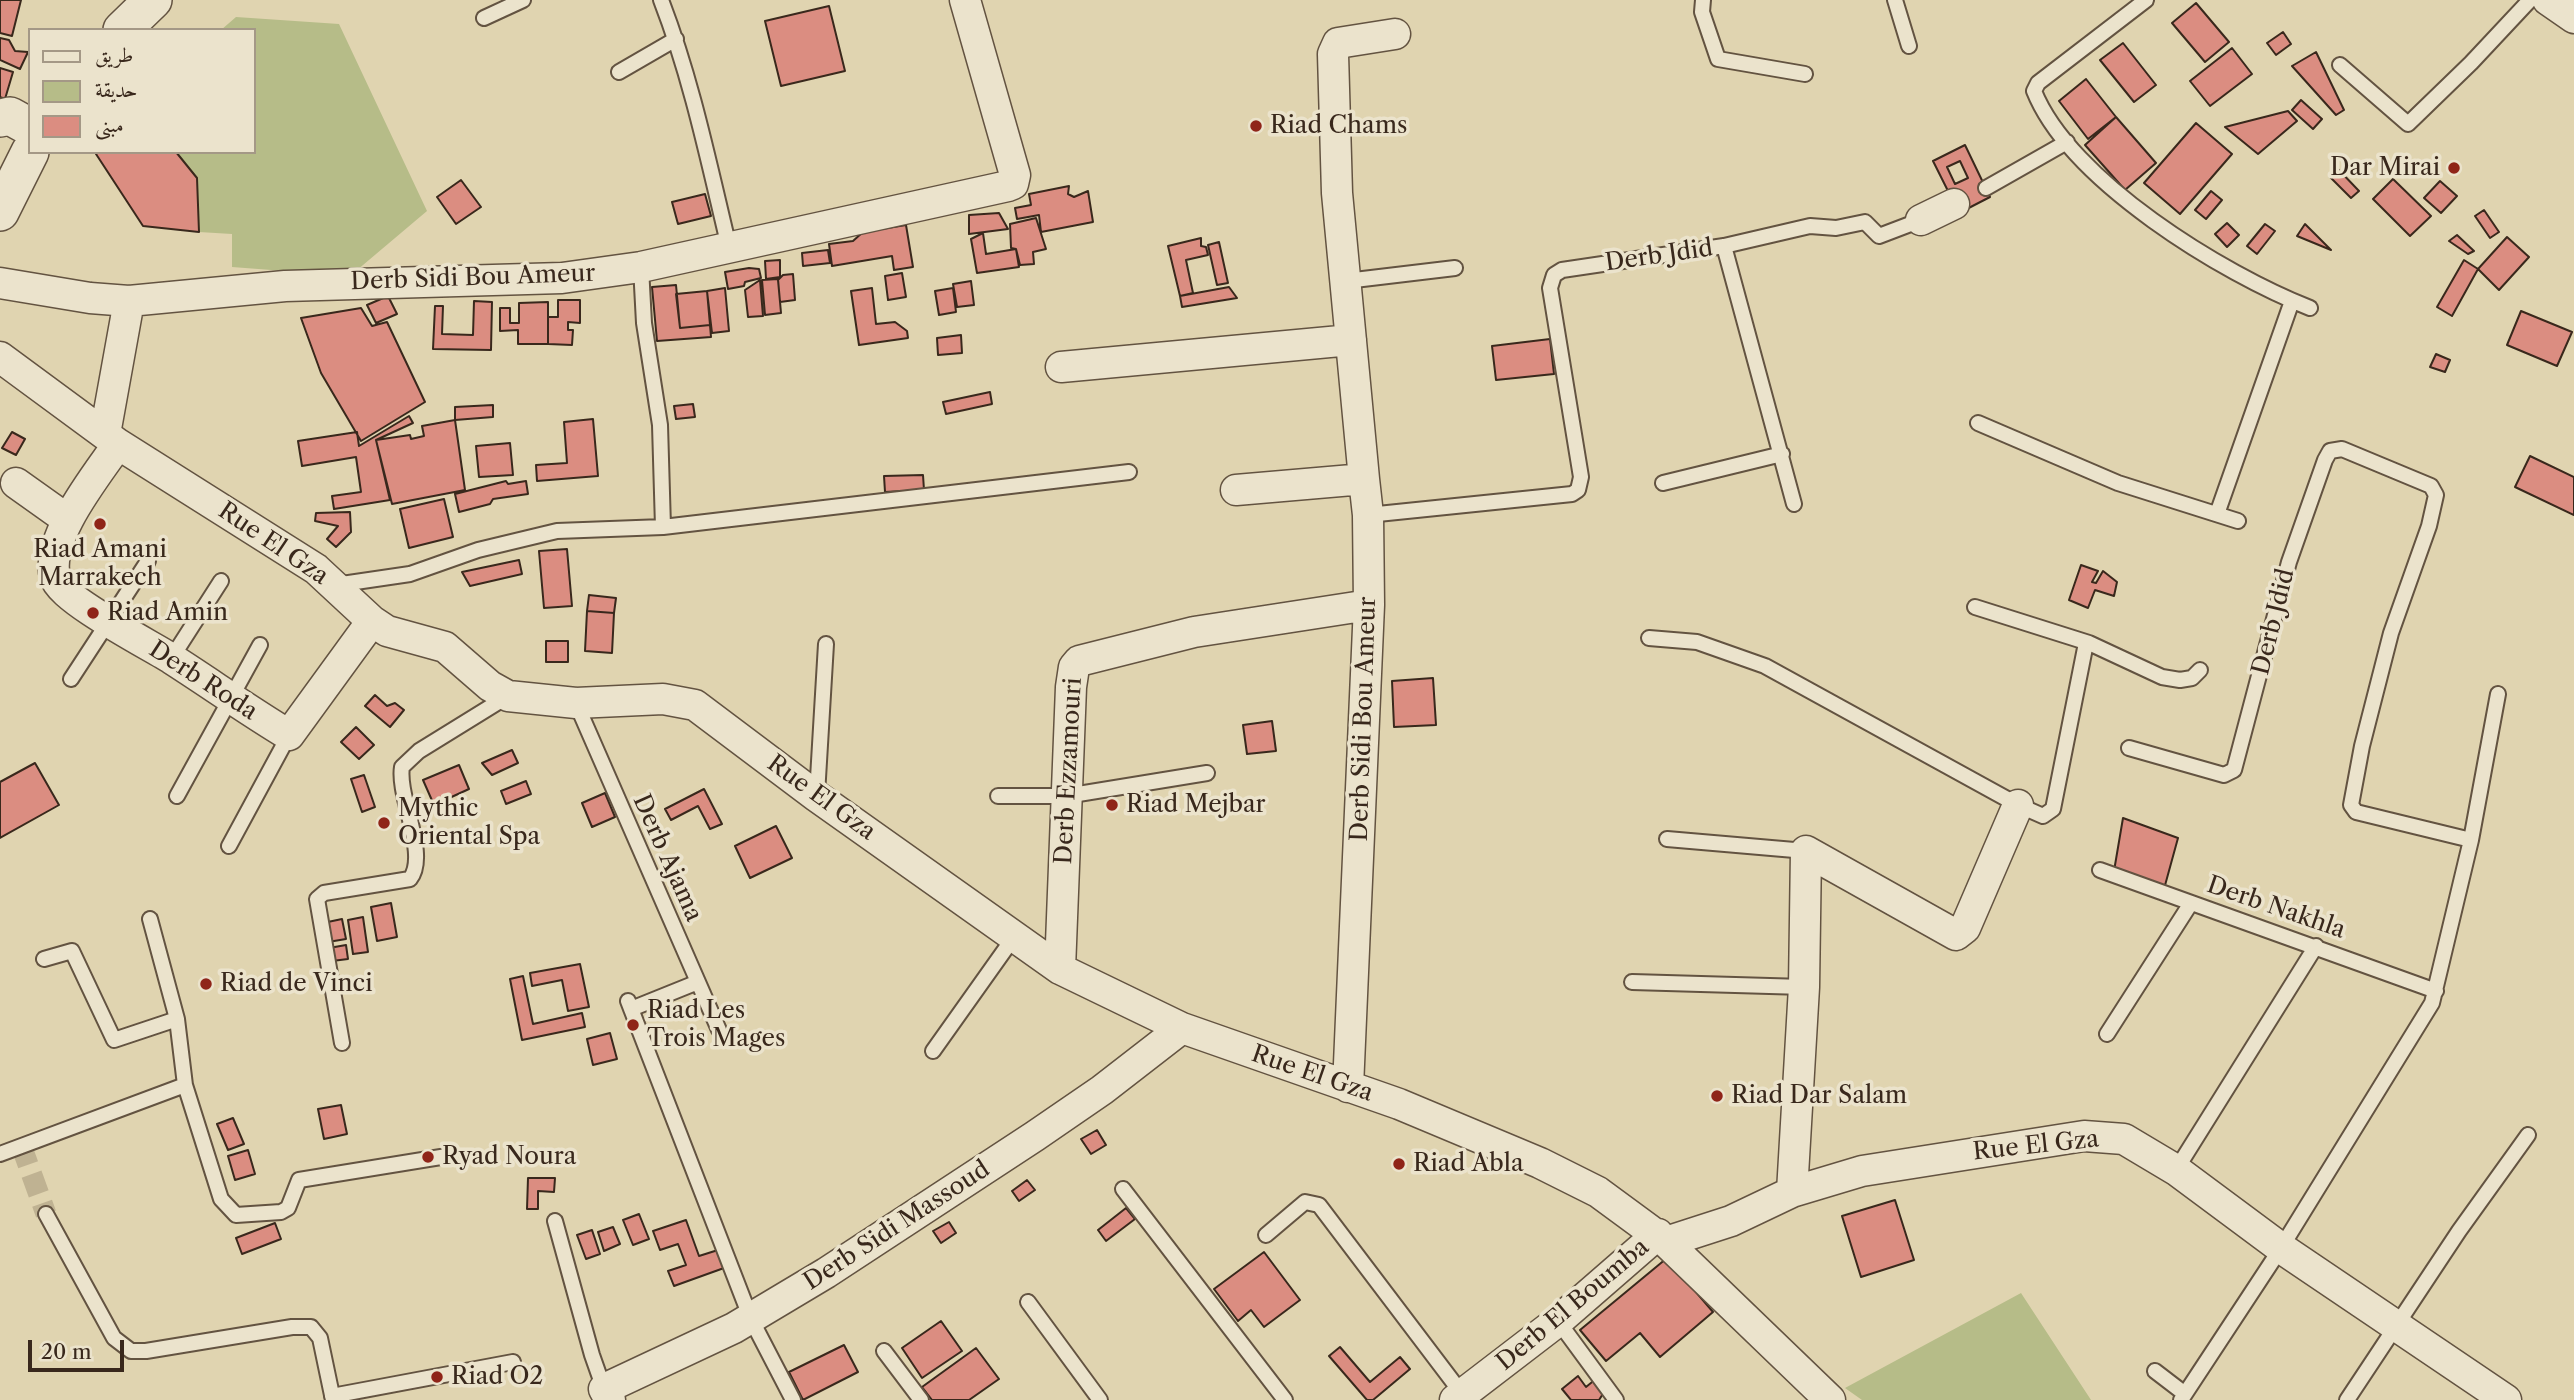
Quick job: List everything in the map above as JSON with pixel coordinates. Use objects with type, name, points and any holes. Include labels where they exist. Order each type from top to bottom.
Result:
[{"type":"street","points":[[124,28],[153,0]]},
{"type":"street","name":"Derb Sidi Bou Ameur","points":[[0,283],[90,298],[128,301],[298,285],[562,278],[641,267],[1007,186],[1013,184],[1015,175],[965,0]]},
{"type":"street","points":[[2548,0],[2574,18]]},
{"type":"street","name":"Derb Sidi Bou Ameur","points":[[1348,1087],[1368,605],[1368,515],[1337,193],[1334,48],[1348,40],[1395,34]]},
{"type":"street","points":[[0,118],[10,116],[28,126]]},
{"type":"street","points":[[0,212],[29,154]]},
{"type":"street","name":"Derb Jdid","points":[[1922,220],[1954,204]]},
{"type":"street","points":[[111,439],[128,301]]},
{"type":"street","points":[[1061,367],[1351,340]]},
{"type":"street","name":"Rue El Gza","points":[[0,357],[111,439],[316,569],[372,621],[387,631],[445,647],[490,686],[508,696],[576,703],[663,699],[695,705],[816,796],[1060,969],[1182,1028],[1399,1104],[1540,1163],[1598,1192],[1662,1238],[1830,1400]]},
{"type":"street","name":"Derb Roda","points":[[111,439],[57,546],[55,578],[61,589],[289,735]]},
{"type":"street","points":[[1236,491],[1364,479]]},
{"type":"street","points":[[16,483],[68,520]]},
{"type":"street","name":"Derb Ezzamouri","points":[[1060,969],[1072,674],[1079,661],[1194,632],[1368,605]]},
{"type":"street","points":[[289,735],[372,621]]},
{"type":"street","points":[[1793,1192],[1804,987],[1805,851],[1956,935],[1965,928],[2018,805]]},
{"type":"street","name":"Derb Sidi Massoud","points":[[607,1394],[751,1319],[1035,1136],[1182,1028]]},
{"type":"street","name":"Rue El Gza","points":[[1662,1238],[1731,1221],[1793,1192],[1862,1171],[2084,1136],[2124,1139],[2176,1170],[2281,1248],[2399,1325],[2506,1400]]},
{"type":"street","name":"Derb El Boumba","points":[[1459,1397],[1662,1238]]},
{"type":"lane","points":[[484,18],[523,0]]},
{"type":"lane","points":[[661,0],[676,39],[729,247]]},
{"type":"lane","points":[[1703,0],[1702,12],[1718,59],[1805,74]]},
{"type":"lane","points":[[1895,0],[1909,46]]},
{"type":"lane","points":[[2146,0],[2038,83],[2034,91],[2038,100],[2067,142],[2106,181],[2182,242],[2241,278],[2310,308]]},
{"type":"lane","points":[[2340,65],[2408,124],[2471,63],[2530,0]]},
{"type":"lane","points":[[619,72],[676,39]]},
{"type":"lane","points":[[1986,188],[2067,142]]},
{"type":"lane","name":"Derb Jdid","points":[[1368,515],[1572,494],[1578,490],[1581,477],[1550,288],[1554,275],[1562,270],[1724,246],[1810,226],[1836,228],[1869,223],[1879,236],[1922,220]]},
{"type":"lane","points":[[1724,246],[1794,504]]},
{"type":"lane","points":[[641,267],[644,323],[660,425],[663,527]]},
{"type":"lane","points":[[1346,281],[1455,268]]},
{"type":"lane","points":[[2217,514],[2292,301]]},
{"type":"lane","points":[[1978,423],[2118,483],[2238,521]]},
{"type":"lane","name":"Derb Jdid","points":[[2129,748],[2220,774],[2234,770],[2289,562],[2325,460],[2330,451],[2342,449],[2436,490],[2429,526],[2383,663],[2351,805],[2356,813],[2471,840]]},
{"type":"lane","points":[[1663,483],[1782,454]]},
{"type":"lane","points":[[334,585],[410,574],[478,550],[557,531],[663,527],[1129,472]]},
{"type":"lane","points":[[71,679],[148,561]]},
{"type":"lane","points":[[171,659],[221,581]]},
{"type":"lane","points":[[1975,607],[2085,643],[2162,677],[2180,680],[2192,678],[2200,670]]},
{"type":"lane","points":[[1649,638],[1697,642],[1765,666],[2018,805],[2043,816],[2053,809],[2085,643]]},
{"type":"lane","points":[[816,796],[826,644]]},
{"type":"lane","points":[[177,796],[260,645]]},
{"type":"lane","points":[[2155,1371],[2183,1397],[2281,1248],[2432,1003],[2471,840],[2498,694]]},
{"type":"lane","points":[[342,1043],[317,899],[324,893],[403,882],[414,875],[414,841],[402,767],[419,751],[508,696]]},
{"type":"lane","name":"Derb Ajama","points":[[576,703],[719,1030]]},
{"type":"lane","points":[[229,846],[289,735]]},
{"type":"lane","points":[[998,796],[1066,796],[1207,773]]},
{"type":"lane","points":[[1667,839],[1805,851]]},
{"type":"lane","name":"Derb Nakhla","points":[[2100,870],[2436,991]]},
{"type":"lane","points":[[2107,1034],[2191,903]]},
{"type":"lane","points":[[150,919],[177,1019],[185,1085],[221,1199],[236,1215],[281,1212],[288,1208],[299,1180],[447,1156]]},
{"type":"lane","points":[[933,1051],[1014,937]]},
{"type":"lane","points":[[2176,1170],[2316,946]]},
{"type":"lane","points":[[44,959],[72,951],[114,1040],[177,1019]]},
{"type":"lane","points":[[698,982],[629,1005],[751,1319],[793,1400]]},
{"type":"lane","points":[[1632,982],[1804,987]]},
{"type":"lane","points":[[0,1154],[185,1085]]},
{"type":"lane","points":[[2347,1400],[2459,1231],[2528,1135]]},
{"type":"lane","points":[[1123,1189],[1285,1400]]},
{"type":"lane","points":[[1266,1235],[1305,1202],[1319,1205],[1459,1397]]},
{"type":"lane","points":[[46,1214],[114,1338],[131,1350],[146,1352],[292,1327],[311,1327],[320,1338],[333,1398],[513,1362]]},
{"type":"lane","points":[[555,1221],[592,1355],[607,1394]]},
{"type":"lane","points":[[1028,1302],[1100,1400]]},
{"type":"lane","points":[[1558,1321],[1616,1400]]},
{"type":"lane","points":[[884,1351],[921,1400]]},
{"type":"green space","points":[[236,17],[339,24],[427,211],[350,276],[232,267],[232,234],[199,232],[197,178],[178,154],[256,154],[256,28],[223,28]]},
{"type":"green space","points":[[2021,1293],[2091,1400],[1862,1400],[1845,1388]]},
{"type":"building","points":[[0,0],[21,0],[12,36],[0,33]]},
{"type":"building","points":[[2196,3],[2229,42],[2205,62],[2172,23]]},
{"type":"building","points":[[829,6],[845,71],[781,86],[765,21]]},
{"type":"building","points":[[2283,32],[2291,44],[2276,55],[2267,43]]},
{"type":"building","points":[[0,38],[9,40],[15,51],[28,52],[20,69],[0,60]]},
{"type":"building","points":[[2123,43],[2156,85],[2134,102],[2100,60]]},
{"type":"building","points":[[2232,48],[2252,74],[2210,106],[2190,81]]},
{"type":"building","points":[[2316,52],[2344,110],[2336,115],[2292,66]]},
{"type":"building","points":[[0,68],[13,72],[5,99],[0,97]]},
{"type":"building","points":[[2086,79],[2116,117],[2088,139],[2059,101]]},
{"type":"building","points":[[2301,100],[2322,119],[2313,129],[2292,110]]},
{"type":"building","points":[[2288,111],[2297,121],[2258,154],[2225,127]]},
{"type":"building","points":[[2116,117],[2156,163],[2125,190],[2085,145]]},
{"type":"building","points":[[2196,123],[2232,154],[2180,214],[2144,183]]},
{"type":"building","points":[[1965,145],[1990,197],[1959,213],[1933,161]],"holes":[[[1960,161],[1968,178],[1955,184],[1947,167]]]},
{"type":"building","points":[[96,154],[178,154],[197,178],[199,232],[143,226]]},
{"type":"building","points":[[2337,168],[2359,191],[2351,198],[2329,176]]},
{"type":"building","points":[[2393,179],[2431,216],[2410,236],[2373,199]]},
{"type":"building","points":[[461,180],[481,207],[456,224],[437,197]]},
{"type":"building","points":[[2440,181],[2457,196],[2441,213],[2424,198]]},
{"type":"building","points":[[1069,186],[1068,194],[1074,197],[1088,191],[1093,222],[1041,232],[1039,215],[1017,219],[1015,208],[1031,205],[1029,194]]},
{"type":"building","points":[[2211,191],[2222,200],[2206,219],[2195,210]]},
{"type":"building","points":[[705,194],[711,216],[678,224],[672,202]]},
{"type":"building","points":[[2484,210],[2499,232],[2490,238],[2475,216]]},
{"type":"building","points":[[999,213],[1008,229],[969,234],[969,215]]},
{"type":"building","points":[[1036,218],[1046,249],[1033,252],[1034,264],[1020,265],[1016,249],[1011,248],[1010,224]]},
{"type":"building","points":[[2227,223],[2239,235],[2227,247],[2215,234]]},
{"type":"building","points":[[2265,224],[2275,231],[2257,254],[2247,246]]},
{"type":"building","points":[[2305,224],[2331,250],[2297,236]]},
{"type":"building","points":[[906,225],[913,267],[894,270],[892,256],[832,266],[829,244],[853,241],[863,232]]},
{"type":"building","points":[[983,233],[986,254],[1016,249],[1019,267],[977,273],[971,239]]},
{"type":"building","points":[[2457,235],[2474,251],[2468,254],[2449,241]]},
{"type":"building","points":[[2507,237],[2529,257],[2499,290],[2478,269]]},
{"type":"building","points":[[1201,238],[1201,246],[1206,247],[1208,255],[1186,260],[1193,293],[1180,296],[1168,246]]},
{"type":"building","points":[[1219,242],[1228,283],[1217,285],[1208,245]]},
{"type":"building","points":[[828,250],[830,263],[803,266],[802,253]]},
{"type":"building","points":[[780,260],[780,277],[766,279],[765,261]]},
{"type":"building","points":[[2464,260],[2478,269],[2452,316],[2437,307]]},
{"type":"building","points":[[759,269],[761,278],[745,282],[744,286],[728,289],[725,272]]},
{"type":"building","points":[[902,273],[906,297],[888,300],[885,276]]},
{"type":"building","points":[[793,274],[795,300],[780,302],[778,280],[783,275]]},
{"type":"building","points":[[778,279],[781,313],[765,315],[762,280]]},
{"type":"building","points":[[760,280],[763,316],[748,317],[745,290]]},
{"type":"building","points":[[971,281],[974,305],[957,307],[953,284]]},
{"type":"building","points":[[676,285],[680,328],[710,325],[711,337],[657,341],[652,287]]},
{"type":"building","points":[[1229,287],[1237,298],[1182,307],[1180,296]]},
{"type":"building","points":[[725,288],[729,331],[712,333],[707,291]]},
{"type":"building","points":[[872,288],[876,324],[895,322],[907,331],[908,338],[859,345],[851,291]]},
{"type":"building","points":[[953,288],[956,312],[939,315],[935,291]]},
{"type":"building","points":[[707,291],[710,325],[680,328],[676,294]]},
{"type":"building","points":[[388,296],[397,314],[376,323],[367,305]]},
{"type":"building","points":[[558,300],[580,300],[580,323],[568,322],[568,330],[573,330],[572,345],[548,344],[548,317],[558,317]]},
{"type":"building","points":[[474,301],[492,302],[491,350],[433,349],[435,306],[443,306],[442,334],[473,335]]},
{"type":"building","points":[[548,302],[548,344],[518,344],[518,330],[500,331],[500,308],[510,308],[510,323],[519,323],[519,303]]},
{"type":"building","points":[[361,308],[372,326],[387,322],[425,402],[361,441],[321,373],[301,318]]},
{"type":"building","points":[[2521,311],[2572,332],[2557,366],[2507,345]]},
{"type":"building","points":[[961,335],[962,353],[938,355],[937,338]]},
{"type":"building","points":[[1550,339],[1554,374],[1496,380],[1492,346]]},
{"type":"building","points":[[2436,354],[2450,360],[2445,372],[2430,367]]},
{"type":"building","points":[[990,392],[992,404],[946,414],[943,402]]},
{"type":"building","points":[[693,404],[695,417],[676,419],[674,406]]},
{"type":"building","points":[[493,405],[493,417],[455,420],[455,407]]},
{"type":"building","points":[[409,416],[413,423],[376,440],[390,500],[334,509],[332,496],[361,492],[356,457],[302,466],[298,441],[357,432],[359,446]]},
{"type":"building","points":[[593,419],[598,476],[537,481],[536,465],[567,463],[564,422]]},
{"type":"building","points":[[455,420],[465,490],[392,504],[376,440],[410,435],[411,439],[424,436],[422,426]]},
{"type":"building","points":[[12,432],[25,439],[16,455],[2,448]]},
{"type":"building","points":[[510,443],[513,475],[479,477],[476,446]]},
{"type":"building","points":[[2530,456],[2574,477],[2574,515],[2515,487]]},
{"type":"building","points":[[923,475],[924,490],[885,492],[884,476]]},
{"type":"building","points":[[506,481],[508,484],[526,481],[528,494],[493,499],[490,504],[459,512],[455,494]]},
{"type":"building","points":[[444,499],[453,537],[409,548],[400,509]]},
{"type":"building","points":[[350,512],[351,532],[336,547],[327,539],[338,526],[315,521],[316,513]]},
{"type":"building","points":[[567,549],[572,606],[544,608],[539,551]]},
{"type":"building","points":[[519,560],[522,574],[470,586],[462,572]]},
{"type":"building","points":[[2081,565],[2098,571],[2092,582],[2096,583],[2103,571],[2117,582],[2114,596],[2095,590],[2088,608],[2069,600]]},
{"type":"building","points":[[589,595],[616,598],[614,613],[587,611]]},
{"type":"building","points":[[587,611],[614,613],[612,653],[585,651]]},
{"type":"building","points":[[546,641],[568,641],[568,662],[546,662]]},
{"type":"building","points":[[1433,678],[1436,725],[1394,727],[1392,681]]},
{"type":"building","points":[[375,695],[387,706],[395,703],[404,710],[390,727],[365,706]]},
{"type":"building","points":[[1272,721],[1276,751],[1247,754],[1243,725]]},
{"type":"building","points":[[356,727],[374,745],[359,759],[341,742]]},
{"type":"building","points":[[512,750],[518,763],[492,775],[482,763]]},
{"type":"building","points":[[35,763],[59,805],[0,838],[0,782]]},
{"type":"building","points":[[459,765],[469,789],[434,805],[423,780]]},
{"type":"building","points":[[364,775],[375,807],[362,812],[351,779]]},
{"type":"building","points":[[526,781],[531,794],[506,804],[501,791]]},
{"type":"building","points":[[704,789],[722,824],[710,829],[698,806],[671,820],[665,809]]},
{"type":"building","points":[[605,793],[615,817],[592,827],[582,803]]},
{"type":"building","points":[[2123,818],[2178,838],[2164,889],[2114,871]]},
{"type":"building","points":[[776,826],[792,858],[750,878],[735,846]]},
{"type":"building","points":[[391,903],[397,937],[377,941],[371,907]]},
{"type":"building","points":[[363,917],[368,952],[353,954],[348,920]]},
{"type":"building","points":[[342,919],[346,939],[328,942],[323,923]]},
{"type":"building","points":[[346,945],[348,959],[332,961],[329,948]]},
{"type":"building","points":[[580,964],[589,1007],[568,1011],[562,980],[532,986],[530,973]]},
{"type":"building","points":[[523,976],[533,1024],[582,1013],[585,1027],[522,1040],[510,979]]},
{"type":"building","points":[[610,1033],[617,1059],[593,1065],[587,1039]]},
{"type":"building","points":[[341,1105],[347,1134],[324,1139],[318,1109]]},
{"type":"building","points":[[233,1118],[244,1144],[228,1150],[217,1124]]},
{"type":"building","points":[[1097,1130],[1106,1145],[1091,1154],[1081,1139]]},
{"type":"building","points":[[248,1150],[255,1174],[235,1180],[228,1156]]},
{"type":"building","points":[[528,1178],[555,1178],[554,1192],[538,1191],[538,1209],[527,1209]]},
{"type":"building","points":[[1027,1180],[1035,1190],[1019,1201],[1012,1191]]},
{"type":"building","points":[[1895,1200],[1914,1260],[1861,1277],[1842,1216]]},
{"type":"building","points":[[1126,1208],[1135,1219],[1106,1241],[1098,1230]]},
{"type":"building","points":[[639,1214],[649,1239],[633,1245],[623,1220]]},
{"type":"building","points":[[686,1220],[699,1256],[718,1250],[724,1268],[674,1286],[668,1271],[686,1265],[678,1244],[660,1250],[653,1231]]},
{"type":"building","points":[[949,1222],[956,1233],[941,1243],[933,1231]]},
{"type":"building","points":[[275,1223],[281,1239],[242,1254],[236,1238]]},
{"type":"building","points":[[613,1227],[620,1244],[604,1251],[598,1232]]},
{"type":"building","points":[[592,1230],[600,1254],[586,1259],[577,1235]]},
{"type":"building","points":[[1264,1252],[1300,1300],[1264,1327],[1251,1310],[1238,1321],[1214,1289]]},
{"type":"building","points":[[1667,1258],[1713,1312],[1660,1357],[1640,1333],[1606,1361],[1580,1330]]},
{"type":"building","points":[[941,1321],[962,1351],[922,1378],[902,1348]]},
{"type":"building","points":[[844,1345],[858,1372],[803,1400],[789,1372]]},
{"type":"building","points":[[1340,1347],[1370,1382],[1400,1357],[1410,1369],[1373,1400],[1367,1400],[1329,1356]]},
{"type":"building","points":[[976,1348],[999,1379],[969,1400],[932,1400],[922,1387]]},
{"type":"building","points":[[1578,1376],[1586,1387],[1597,1378],[1606,1389],[1599,1400],[1571,1400],[1562,1389]]},
{"type":"tunnel","points":[[21,1145],[46,1214]]},
{"type":"place","name":"Riad Chams","points":[[1256,126]]},
{"type":"place","name":"Dar Mirai","points":[[2454,168]]},
{"type":"place","name":"Riad Amani Marrakech","points":[[100,524]]},
{"type":"place","name":"Riad Amin","points":[[93,613]]},
{"type":"place","name":"Riad Mejbar","points":[[1112,805]]},
{"type":"place","name":"Mythic Oriental Spa","points":[[384,823]]},
{"type":"place","name":"Riad de Vinci","points":[[206,984]]},
{"type":"place","name":"Riad Les Trois Mages","points":[[633,1025]]},
{"type":"place","name":"Riad Dar Salam","points":[[1717,1096]]},
{"type":"place","name":"Ryad Noura","points":[[428,1157]]},
{"type":"place","name":"Riad Abla","points":[[1399,1164]]},
{"type":"place","name":"Riad O2","points":[[437,1377]]}]
